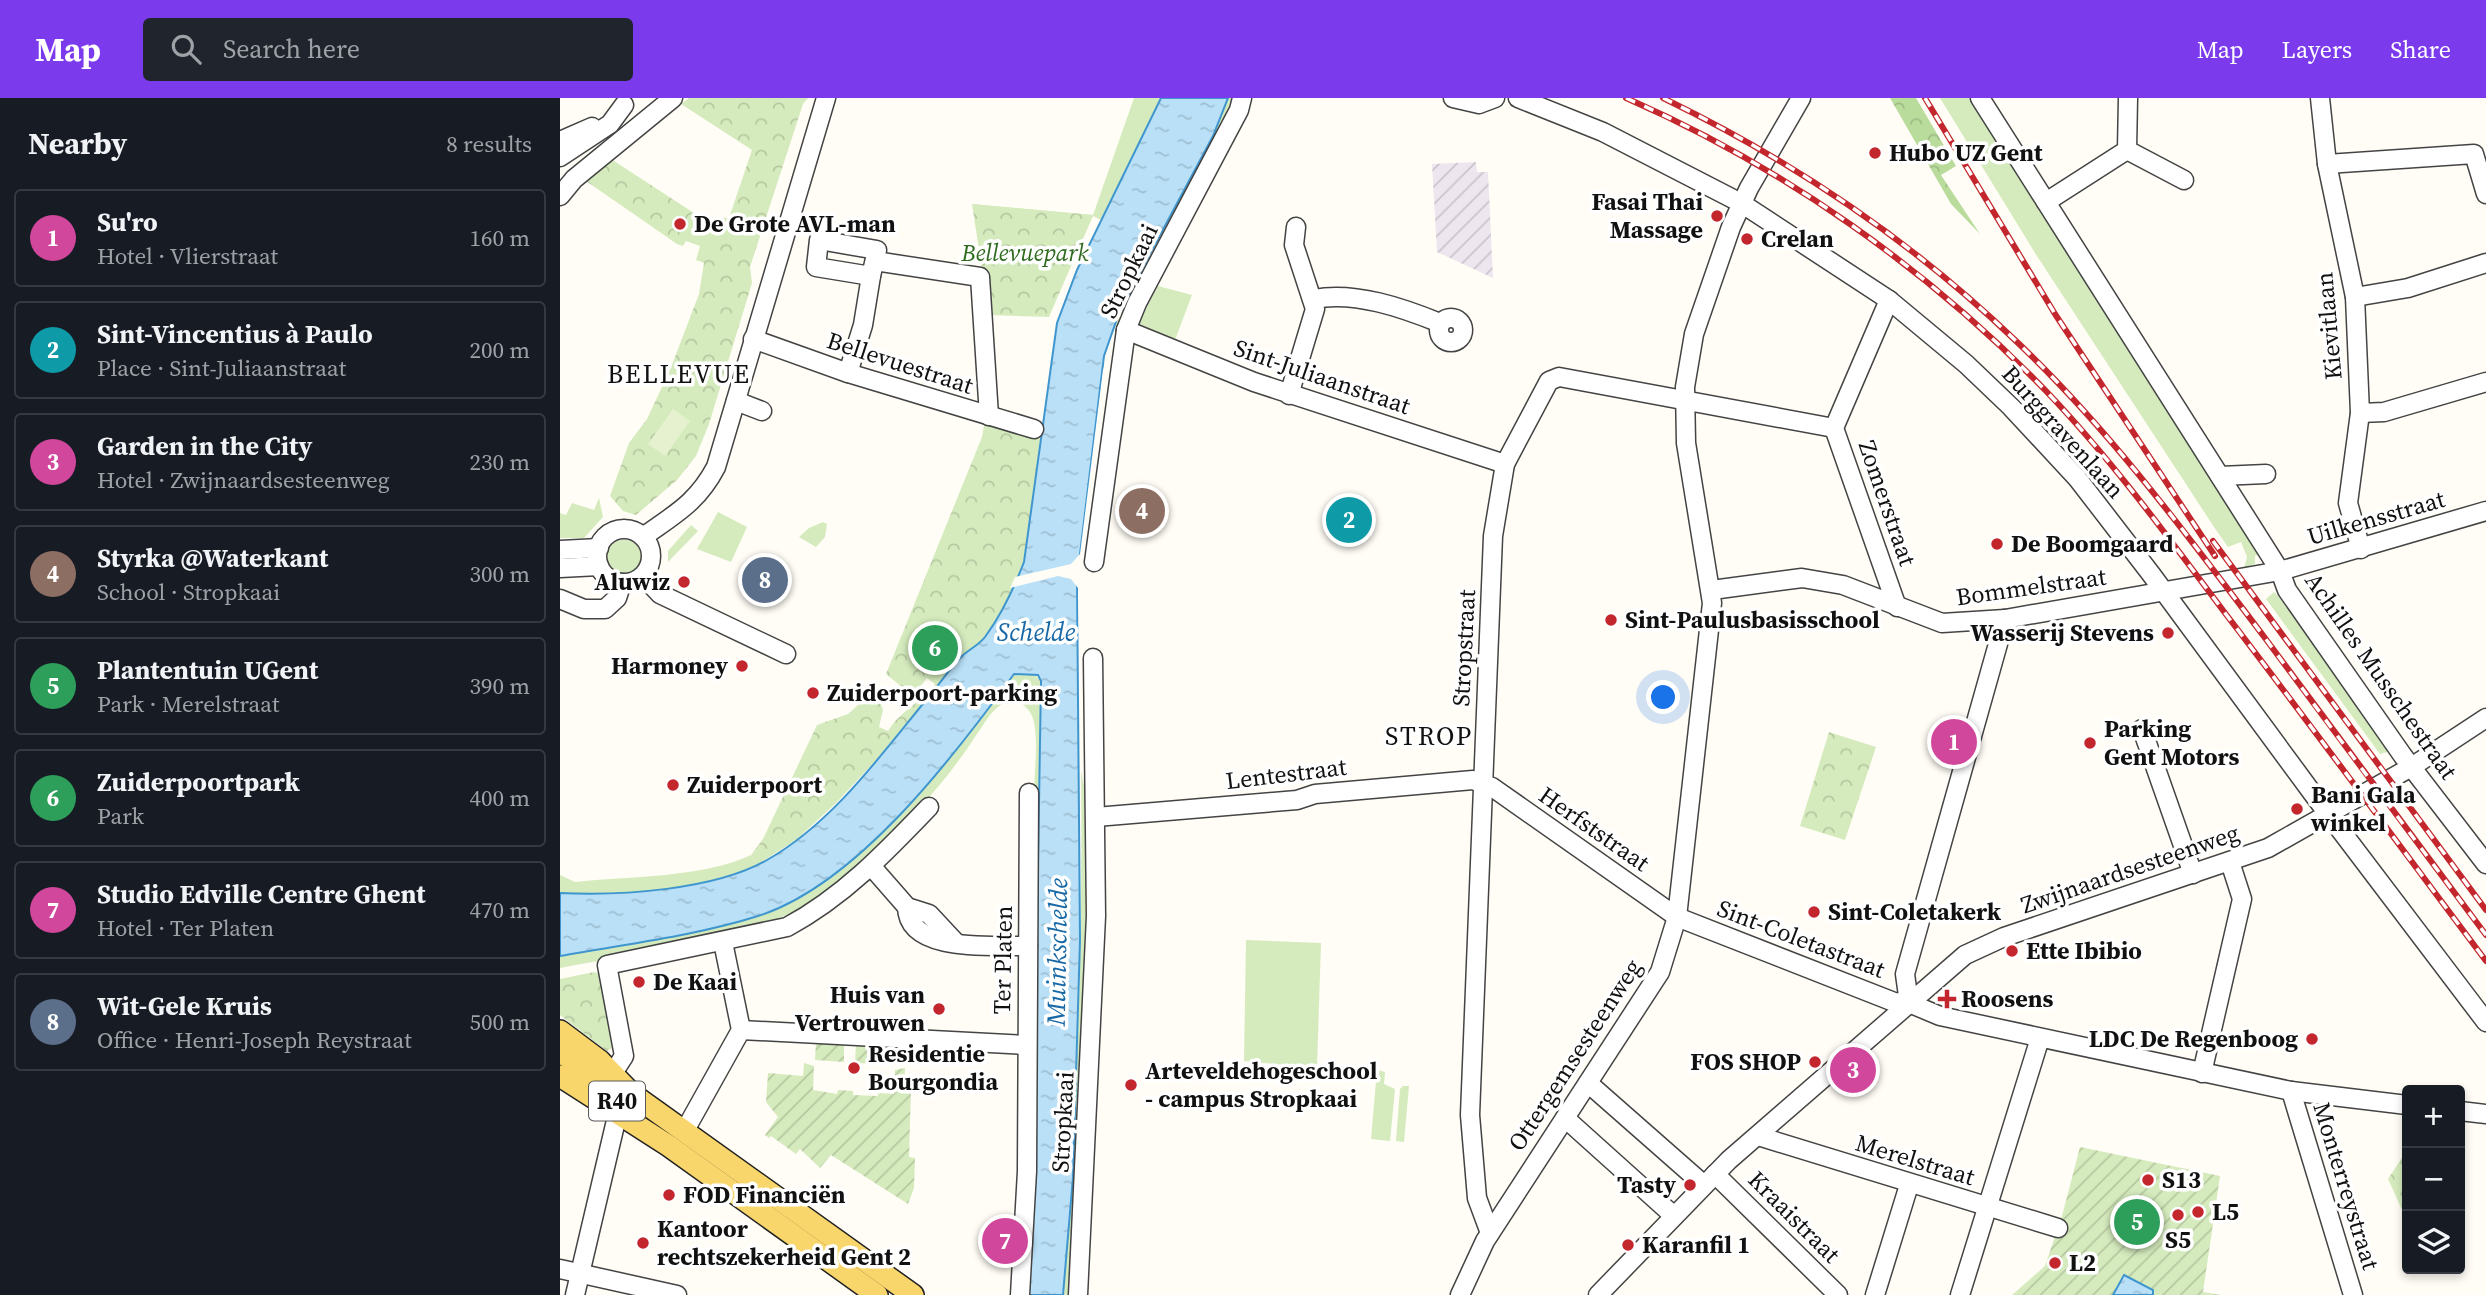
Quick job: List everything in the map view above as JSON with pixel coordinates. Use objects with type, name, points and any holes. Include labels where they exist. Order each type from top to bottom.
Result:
[{"type":"main road","name":"R40","points":[[560,1031],[613,1073],[677,1139],[879,1295]]},
{"type":"main road","name":"R40","points":[[560,1052],[613,1086],[632,1094]]},
{"type":"main road","name":"R40","points":[[560,1061],[638,1117],[677,1139],[913,1295]]},
{"type":"main road","name":"R40","points":[[560,1076],[618,1112],[677,1139]]},
{"type":"street","points":[[560,196],[574,179],[673,98]]},
{"type":"street","name":"Stropkaai","points":[[1094,562],[1119,364],[1126,330],[1137,303],[1240,110],[1242,98]]},
{"type":"street","points":[[1453,98],[1479,104],[1495,98]]},
{"type":"street","name":"Burggravenlaan","points":[[1518,98],[1603,132],[1741,203],[1889,300],[1966,364],[2037,433],[2077,478],[2165,591],[2328,815],[2486,1022]]},
{"type":"street","name":"Ottergemsesteenweg","points":[[1460,1295],[1472,1264],[1490,1233],[1660,972],[1677,917],[1712,590],[1686,443],[1684,402],[1693,334],[1741,203],[1801,98]]},
{"type":"street","name":"Achilles Musschestraat","points":[[1980,98],[2280,570],[2287,590],[2486,864]]},
{"type":"street","points":[[2127,150],[2128,98]]},
{"type":"street","name":"Kievitlaan","points":[[2320,98],[2327,164],[2356,297],[2360,413],[2348,503],[2361,549]]},
{"type":"street","points":[[560,141],[591,127],[628,101]]},
{"type":"street","points":[[560,158],[610,124],[628,101]]},
{"type":"street","points":[[643,576],[651,555],[679,515],[704,488],[716,467],[822,103]]},
{"type":"street","points":[[2046,202],[2127,150]]},
{"type":"street","points":[[2127,150],[2184,180]]},
{"type":"street","points":[[2327,164],[2474,154],[2486,194]]},
{"type":"street","points":[[1289,395],[1315,309],[1314,299],[1294,244],[1296,227]]},
{"type":"street","points":[[2356,297],[2409,288],[2486,263]]},
{"type":"street","points":[[848,373],[863,325],[873,268],[980,277],[989,416]]},
{"type":"street","points":[[1314,299],[1336,297],[1405,309],[1440,323]]},
{"type":"street","name":"Zomerstraat","points":[[1889,300],[1835,428],[1897,607]]},
{"type":"street","name":"Sint-Juliaanstraat","points":[[1126,330],[1289,395],[1505,464]]},
{"type":"street","name":"Bellevuestraat","points":[[753,339],[848,373],[1034,429]]},
{"type":"street","name":"Stropstraat","points":[[1490,1233],[1477,1198],[1470,1115],[1493,536],[1505,464],[1549,381],[1555,377],[1607,383],[1684,402]]},
{"type":"street","points":[[2360,413],[2384,412],[2486,383]]},
{"type":"street","points":[[736,401],[762,411]]},
{"type":"street","points":[[1684,402],[1835,428]]},
{"type":"street","points":[[2220,476],[2266,474]]},
{"type":"street","name":"Uilkensstraat","points":[[2280,570],[2361,549],[2486,511]]},
{"type":"street","points":[[643,537],[679,515]]},
{"type":"street","points":[[643,576],[622,583],[608,578],[599,566],[599,548],[607,535],[620,530],[636,532],[643,537],[651,555]]},
{"type":"street","points":[[560,550],[599,548]]},
{"type":"street","points":[[560,568],[599,566]]},
{"type":"street","name":"Bommelstraat","points":[[1712,590],[1802,578],[1843,585],[1942,624],[2004,620],[2280,570]]},
{"type":"street","points":[[643,576],[660,594],[786,654]]},
{"type":"street","points":[[560,599],[584,609],[605,609],[617,598],[622,583]]},
{"type":"street","points":[[1909,1003],[1905,974],[2004,620]]},
{"type":"street","name":"Stropkaai","points":[[1078,1295],[1094,1015],[1096,817],[1093,658]]},
{"type":"street","name":"Zwijnaardsesteenweg","points":[[1598,1295],[1710,1179],[1955,962],[1985,944],[2268,848],[2413,766],[2486,718]]},
{"type":"street","points":[[2142,729],[2193,874]]},
{"type":"street","name":"Lentestraat","points":[[1096,817],[1297,800],[1315,794],[1473,780],[1482,782]]},
{"type":"street","name":"Herfststraat","points":[[1482,782],[1677,917]]},
{"type":"street","name":"Ter Platen","points":[[1020,1295],[1027,1171],[1029,793]]},
{"type":"street","points":[[613,1073],[624,1056],[607,965],[787,927],[808,916],[872,867],[929,807]]},
{"type":"street","points":[[2202,1073],[2242,899],[2230,862]]},
{"type":"street","points":[[872,867],[907,907],[929,914],[956,943],[1028,946]]},
{"type":"street","name":"Sint-Coletastraat","points":[[1677,917],[1894,1002],[1909,1003],[1941,1016],[2291,1091],[2402,1104]]},
{"type":"street","points":[[677,1139],[741,1030],[723,942]]},
{"type":"street","points":[[741,1030],[1026,1045]]},
{"type":"street","points":[[1959,1295],[2040,1038]]},
{"type":"street","name":"Kraaistraat","points":[[1588,1083],[1710,1179],[1838,1295]]},
{"type":"street","name":"Monterreystraat","points":[[2291,1091],[2353,1295]]},
{"type":"street","points":[[575,1295],[583,1274],[618,1112]]},
{"type":"street","points":[[2465,1112],[2486,1114]]},
{"type":"street","points":[[1565,1118],[1674,1216]]},
{"type":"street","name":"Merelstraat","points":[[1758,1136],[1909,1185],[2058,1228]]},
{"type":"street","points":[[1875,1295],[1909,1185]]},
{"type":"street","points":[[560,1269],[677,1295]]},
{"type":"shaded area","points":[[1476,162],[1477,172],[1488,172],[1493,278],[1437,252],[1432,164]]},
{"type":"green space","points":[[689,98],[808,98],[803,104],[750,267],[752,283],[709,424],[696,456],[677,480],[636,515],[623,511],[610,496],[629,443],[647,419],[670,370],[699,294],[704,263],[696,260],[700,246],[686,241],[683,246],[677,244],[586,181],[611,159],[700,217],[729,218],[752,150],[681,104]]},
{"type":"green space","points":[[1134,98],[1161,98],[1101,220],[1093,216],[1057,297],[972,204],[1093,215]]},
{"type":"green space","points":[[1228,98],[1233,98],[1231,108],[1122,318],[1110,334],[1213,136]]},
{"type":"green space","points":[[1890,98],[1916,98],[1956,166],[1941,175],[1980,234],[1951,204]]},
{"type":"green space","points":[[1940,98],[1977,98],[2264,551],[2255,556],[2255,564],[2244,568],[2247,557],[2241,542],[2228,547],[2216,530],[2035,253]]},
{"type":"green space","name":"Bellevuepark","points":[[972,204],[1093,215],[1049,317],[989,315]]},
{"type":"green space","points":[[1158,286],[1192,295],[1175,340],[1138,324]]},
{"type":"green space","points":[[673,409],[690,421],[665,456],[648,444]]},
{"type":"green space","points":[[985,420],[1041,434],[1024,562],[1013,591],[984,639],[962,656],[876,760],[837,802],[797,839],[757,865],[751,855],[763,839],[817,725],[848,714],[876,689],[883,710],[879,727],[888,731],[898,718],[935,684],[927,678],[917,691],[908,692],[886,674],[982,437]]},
{"type":"green space","points":[[599,498],[603,517],[584,538],[560,538],[560,513],[566,515],[572,503],[594,510]]},
{"type":"green space","points":[[718,512],[747,527],[731,562],[697,549]]},
{"type":"green space","points":[[823,522],[827,524],[825,537],[816,547],[799,537],[809,528]]},
{"type":"green space","points":[[691,525],[698,531],[668,562],[668,551]]},
{"type":"green space","points":[[624,540],[637,545],[642,558],[637,571],[624,576],[611,571],[606,558],[611,545]]},
{"type":"green space","points":[[2274,592],[2388,752],[2380,754],[2266,599]]},
{"type":"green space","points":[[1014,673],[1033,673],[1041,681],[1039,793],[1034,793],[1034,721],[1020,703],[1005,703],[993,712],[941,784],[914,815],[870,859],[837,886],[802,908],[725,936],[560,968],[560,956],[719,926],[804,896],[859,853],[916,797]]},
{"type":"green space","points":[[1829,732],[1876,747],[1845,840],[1800,826]]},
{"type":"green space","points":[[1081,771],[1087,800],[1090,876],[1069,1295],[1063,1295],[1078,1033]]},
{"type":"green space","points":[[751,855],[757,865],[735,874],[686,886],[635,892],[560,893],[560,875],[575,882],[665,875],[711,868]]},
{"type":"green space","points":[[1246,940],[1321,943],[1317,1068],[1244,1061]]},
{"type":"green space","points":[[594,972],[600,974],[614,1047],[607,1051],[560,1015],[560,979]]},
{"type":"green space","points":[[816,1043],[844,1044],[844,1062],[815,1060]]},
{"type":"green space","points":[[856,1044],[895,1047],[895,1065],[855,1063]]},
{"type":"green space","points":[[804,1063],[814,1066],[813,1090],[837,1094],[838,1090],[853,1091],[853,1095],[894,1094],[895,1070],[905,1068],[904,1089],[911,1090],[909,1157],[915,1158],[914,1188],[908,1204],[831,1155],[820,1168],[800,1149],[796,1154],[771,1136],[769,1138],[765,1135],[778,1117],[766,1102],[768,1073],[803,1076]]},
{"type":"green space","points":[[1377,1070],[1385,1072],[1384,1084],[1395,1089],[1390,1141],[1371,1139]]},
{"type":"green space","points":[[1409,1086],[1404,1142],[1396,1141],[1400,1089]]},
{"type":"green space","points":[[2080,1147],[2220,1176],[2203,1292],[2221,1295],[2012,1295],[2045,1266],[2062,1216]]},
{"type":"green space","points":[[2402,1158],[2402,1210],[2388,1179]]},
{"type":"water","name":"Schelde","points":[[1161,98],[1228,98],[1213,136],[1120,310],[1104,356],[1077,579],[1080,940],[1073,1177],[1063,1295],[1028,1295],[1032,1232],[1041,681],[1038,675],[1014,674],[963,742],[901,814],[867,847],[795,900],[758,916],[710,929],[560,956],[560,893],[666,889],[721,878],[767,860],[814,826],[836,806],[876,762],[957,661],[985,637],[1007,601],[1024,562],[1057,323],[1077,270]]},
{"type":"water","points":[[2124,1275],[2153,1290],[2153,1295],[2113,1295]]},
{"type":"pier","points":[[1107,361],[1081,579],[1084,766],[1081,754],[1078,588],[1071,579],[1058,576],[1010,588],[1015,577],[1071,564],[1080,554],[1103,370]]},
{"type":"railway","points":[[1626,98],[1741,155],[1850,224],[1953,303],[2046,391],[2094,444],[2161,528],[2486,961]]},
{"type":"railway","points":[[1663,98],[1758,148],[1893,237],[1976,304],[2050,375],[2116,447],[2177,522],[2486,935]]},
{"type":"railway","points":[[1925,98],[2055,314],[2215,556]]},
{"type":"railway","points":[[2213,541],[2486,910]]},
{"type":"place","name":"Hubo UZ Gent","points":[[1875,153]]},
{"type":"place","name":"Fasai Thai Massage","points":[[1717,216]]},
{"type":"place","name":"De Grote AVL-man","points":[[680,224]]},
{"type":"place","name":"Crelan","points":[[1747,239]]},
{"type":"place","name":"Styrka @Waterkant","points":[[1142,511]]},
{"type":"place","name":"Sint-Vincentius à Paulo","points":[[1349,520]]},
{"type":"place","name":"De Boomgaard","points":[[1997,544]]},
{"type":"place","name":"Wit-Gele Kruis","points":[[765,580]]},
{"type":"place","name":"Aluwiz","points":[[684,582]]},
{"type":"place","name":"Sint-Paulusbasisschool","points":[[1611,620]]},
{"type":"place","name":"Wasserij Stevens","points":[[2168,633]]},
{"type":"place","name":"Zuiderpoortpark","points":[[935,648]]},
{"type":"place","name":"Harmoney","points":[[742,666]]},
{"type":"place","name":"Zuiderpoort-parking","points":[[813,693]]},
{"type":"place","name":"Su'ro","points":[[1954,742]]},
{"type":"place","name":"Parking Gent Motors","points":[[2090,743]]},
{"type":"place","name":"Zuiderpoort","points":[[673,785]]},
{"type":"place","name":"Bani Gala winkel","points":[[2297,809]]},
{"type":"place","name":"Sint-Coletakerk","points":[[1814,912]]},
{"type":"place","name":"Ette Ibibio","points":[[2012,951]]},
{"type":"place","name":"De Kaai","points":[[639,982]]},
{"type":"place","name":"Roosens","points":[[1947,999]]},
{"type":"place","name":"Huis van Vertrouwen","points":[[939,1009]]},
{"type":"place","name":"LDC De Regenboog","points":[[2312,1039]]},
{"type":"place","name":"FOS SHOP","points":[[1815,1062]]},
{"type":"place","name":"Residentie Bourgondia","points":[[854,1068]]},
{"type":"place","name":"Garden in the City","points":[[1853,1070]]},
{"type":"place","name":"Arteveldehogeschool - campus Stropkaai","points":[[1131,1085]]},
{"type":"place","name":"S13","points":[[2148,1180]]},
{"type":"place","name":"Tasty","points":[[1690,1185]]},
{"type":"place","name":"FOD Financiën","points":[[669,1195]]},
{"type":"place","name":"L5","points":[[2198,1212]]},
{"type":"place","name":"S5","points":[[2178,1215]]},
{"type":"place","name":"Plantentuin UGent","points":[[2137,1222]]},
{"type":"place","name":"Studio Edville Centre Ghent","points":[[1005,1241]]},
{"type":"place","name":"Kantoor rechtszekerheid Gent 2","points":[[643,1243]]},
{"type":"place","name":"Karanfil 1","points":[[1628,1245]]},
{"type":"place","name":"L2","points":[[2055,1263]]},
{"type":"district","name":"BELLEVUE","points":[[679,374]]},
{"type":"district","name":"STROP","points":[[1429,736]]},
{"type":"water label","name":"Muinkschelde","points":[[1057,952]]}]
